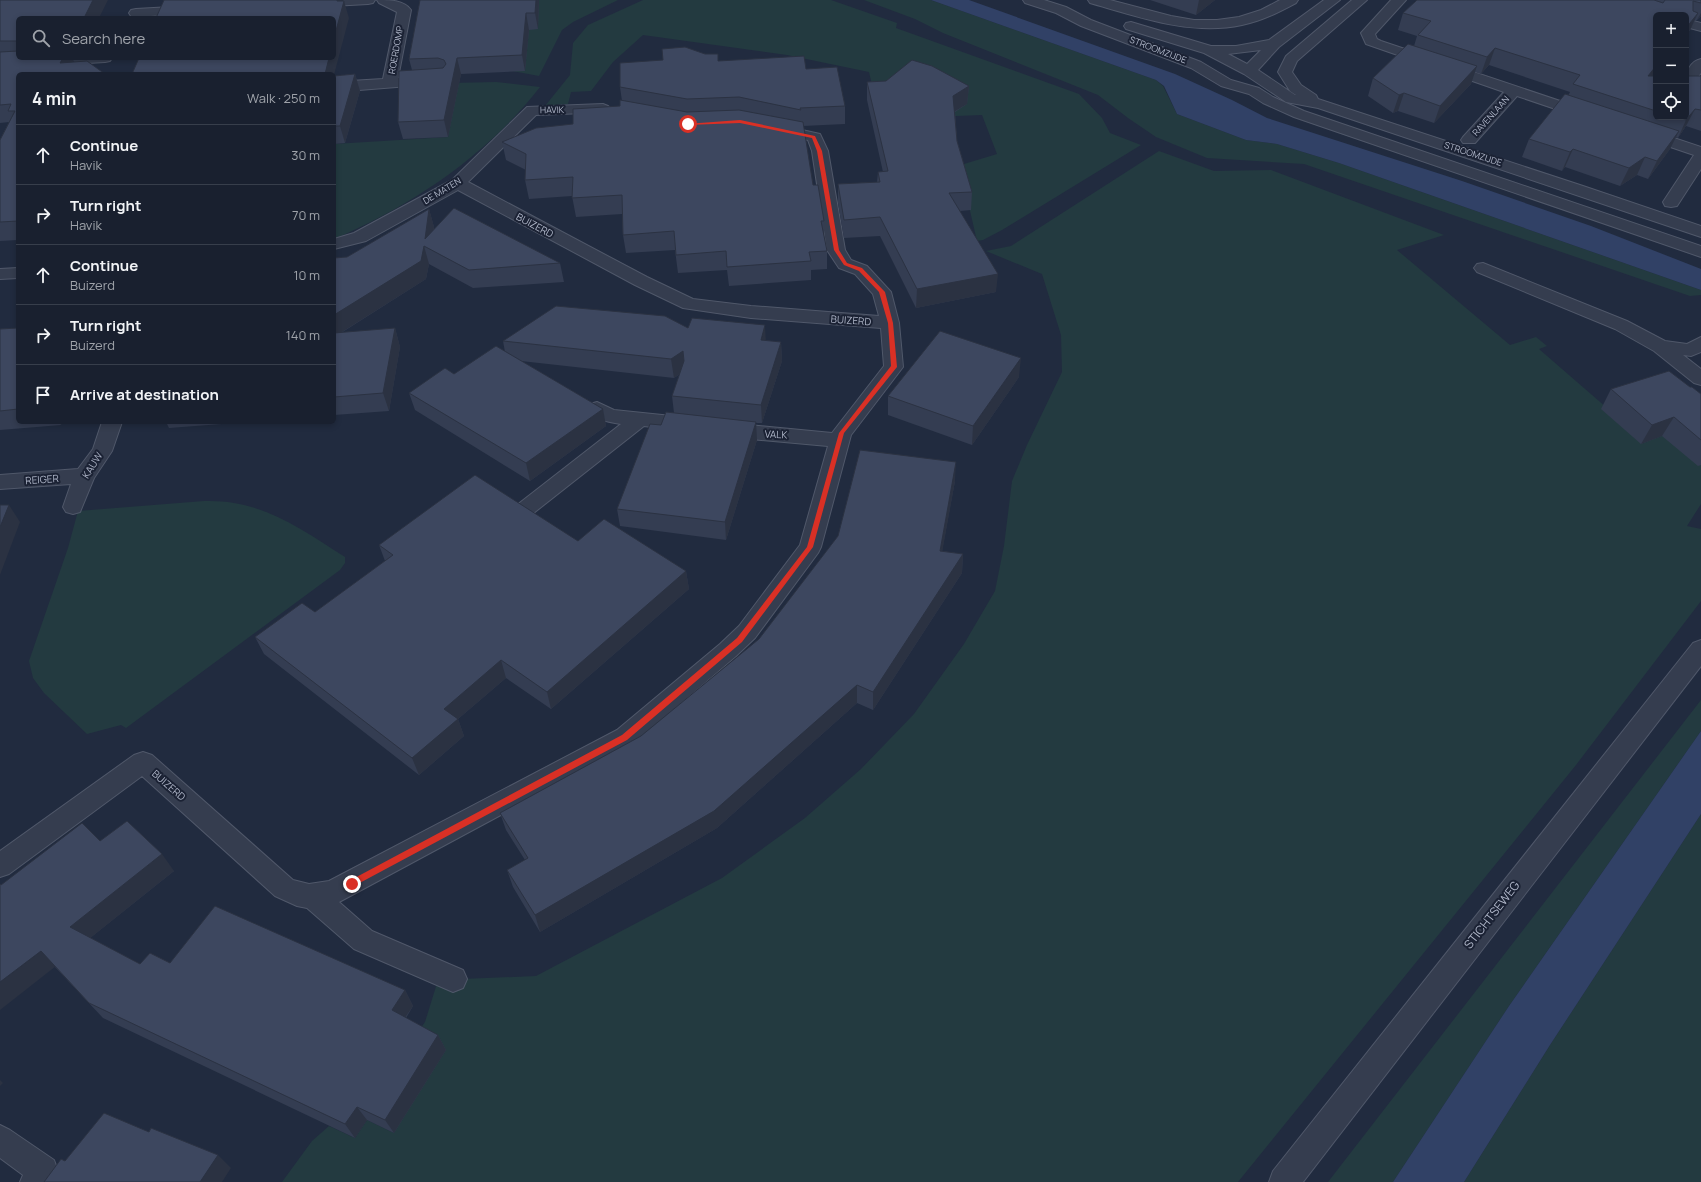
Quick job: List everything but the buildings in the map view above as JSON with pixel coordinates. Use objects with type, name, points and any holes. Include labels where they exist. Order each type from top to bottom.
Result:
[{"type":"street","points":[[135,16],[143,0]]},
{"type":"street","points":[[296,4],[368,0]]},
{"type":"street","name":"ROERDOMP","points":[[384,0],[404,10],[390,83],[442,80]]},
{"type":"street","name":"STROOMZIJDE","points":[[1030,0],[1061,10],[1094,16],[1209,50],[1249,71],[1291,99],[1321,104],[1701,232]]},
{"type":"street","points":[[1095,0],[1167,21],[1190,24],[1213,24],[1240,22],[1262,16],[1291,0]]},
{"type":"street","points":[[1254,91],[1250,85],[1249,71],[1256,62],[1269,53],[1274,44],[1333,0]]},
{"type":"street","points":[[1321,104],[1294,88],[1284,72],[1291,59],[1360,0]]},
{"type":"street","name":"RAVENLAAN","points":[[1399,0],[1370,29],[1368,37],[1371,41],[1382,48],[1599,119]]},
{"type":"street","points":[[135,16],[200,9]]},
{"type":"street","name":"STROOMZIJDE","points":[[1061,10],[1086,23],[1196,65],[1226,83],[1254,91],[1268,100],[1298,114],[1701,252]]},
{"type":"street","points":[[1689,23],[1701,27]]},
{"type":"street","points":[[1209,50],[1236,50],[1274,44]]},
{"type":"street","points":[[1196,65],[1249,71],[1291,59]]},
{"type":"street","points":[[0,64],[107,62]]},
{"type":"street","points":[[1689,78],[1701,63]]},
{"type":"street","points":[[336,87],[390,83]]},
{"type":"street","name":"RAVENLAAN","points":[[1469,140],[1513,91]]},
{"type":"street","name":"HAVIK","points":[[532,110],[607,109],[621,111]]},
{"type":"street","name":"DE MATEN","points":[[336,243],[360,237],[458,183],[532,110]]},
{"type":"street","points":[[762,126],[814,137],[820,151],[836,250],[845,264],[860,270],[882,292],[890,323]]},
{"type":"street","points":[[1628,128],[1701,152]]},
{"type":"street","points":[[1671,202],[1701,157]]},
{"type":"street","name":"BUIZERD","points":[[0,866],[143,762],[284,888],[298,895],[314,897],[334,892],[352,884],[625,738],[748,632],[810,547],[842,433],[894,367],[890,323],[751,312],[689,304],[640,281],[458,183]]},
{"type":"street","points":[[1483,268],[1621,325],[1660,347],[1701,379]]},
{"type":"street","points":[[0,274],[16,273]]},
{"type":"street","points":[[1660,347],[1691,350],[1701,343]]},
{"type":"street","name":"VALK","points":[[597,409],[610,416],[840,440]]},
{"type":"street","points":[[524,510],[640,419]]},
{"type":"street","name":"KAUW","points":[[73,507],[84,476],[102,452],[111,424]]},
{"type":"street","name":"REIGER","points":[[0,482],[84,476]]},
{"type":"street","name":"STICHTSEWEG","points":[[1284,1182],[1701,649]]},
{"type":"street","points":[[314,897],[363,940],[453,979]]},
{"type":"street","points":[[0,1140],[42,1171],[34,1182]]},
{"type":"green space","points":[[538,0],[618,0],[573,22],[562,30],[539,76],[506,70]]},
{"type":"green space","points":[[643,0],[831,0],[897,23],[896,28],[1079,94],[1102,118],[1110,133],[1141,145],[1002,230],[983,240],[977,241],[961,172],[964,164],[997,154],[982,115],[880,119],[869,72],[787,55],[643,35],[613,62],[591,91],[571,92],[568,104],[545,106],[570,75],[573,43],[588,25]]},
{"type":"green space","points":[[864,0],[931,0],[1156,80],[1163,86],[1177,114],[1246,140],[1277,144],[1339,163],[1701,290],[1701,295],[1690,296],[1304,164],[1207,158],[1156,137],[1098,95],[943,33],[915,19]]},
{"type":"green space","points":[[496,82],[540,87],[497,135],[447,176],[392,210],[336,238],[336,144],[448,137],[452,112],[451,83]]},
{"type":"green space","points":[[1159,151],[1214,171],[1271,170],[1444,235],[1397,250],[1510,345],[1536,337],[1547,346],[1539,349],[1607,408],[1701,427],[1701,504],[1687,526],[1701,529],[1701,601],[1576,765],[1238,1182],[282,1182],[312,1141],[329,1126],[355,1138],[367,1120],[394,1133],[397,1062],[425,1022],[438,980],[536,976],[722,878],[805,818],[861,769],[914,714],[964,644],[995,591],[1004,546],[1012,481],[1027,445],[1062,372],[1061,335],[1042,274],[986,251],[1011,246]]},
{"type":"green space","points":[[204,501],[244,505],[279,517],[345,557],[345,563],[340,570],[126,728],[121,725],[87,734],[44,693],[33,678],[29,661],[68,548],[78,511]]},
{"type":"green space","points":[[1701,700],[1701,731],[1509,1006],[1393,1182],[1328,1182]]},
{"type":"green space","points":[[1701,814],[1701,1182],[1464,1182],[1550,1045]]},
{"type":"water","points":[[931,0],[969,0],[1175,74],[1267,118],[1462,181],[1591,226],[1701,269],[1701,290],[1339,163],[1277,144],[1246,140],[1177,114],[1164,86],[1156,80]]},
{"type":"water","points":[[1701,731],[1701,814],[1550,1045],[1464,1182],[1393,1182],[1509,1006]]},
{"type":"route","points":[[352,884],[454,828],[625,738],[740,640],[748,632],[810,547],[842,433],[894,367],[890,323],[882,292],[860,270],[845,264],[836,250],[820,151],[814,137],[740,122],[688,124]]}]
